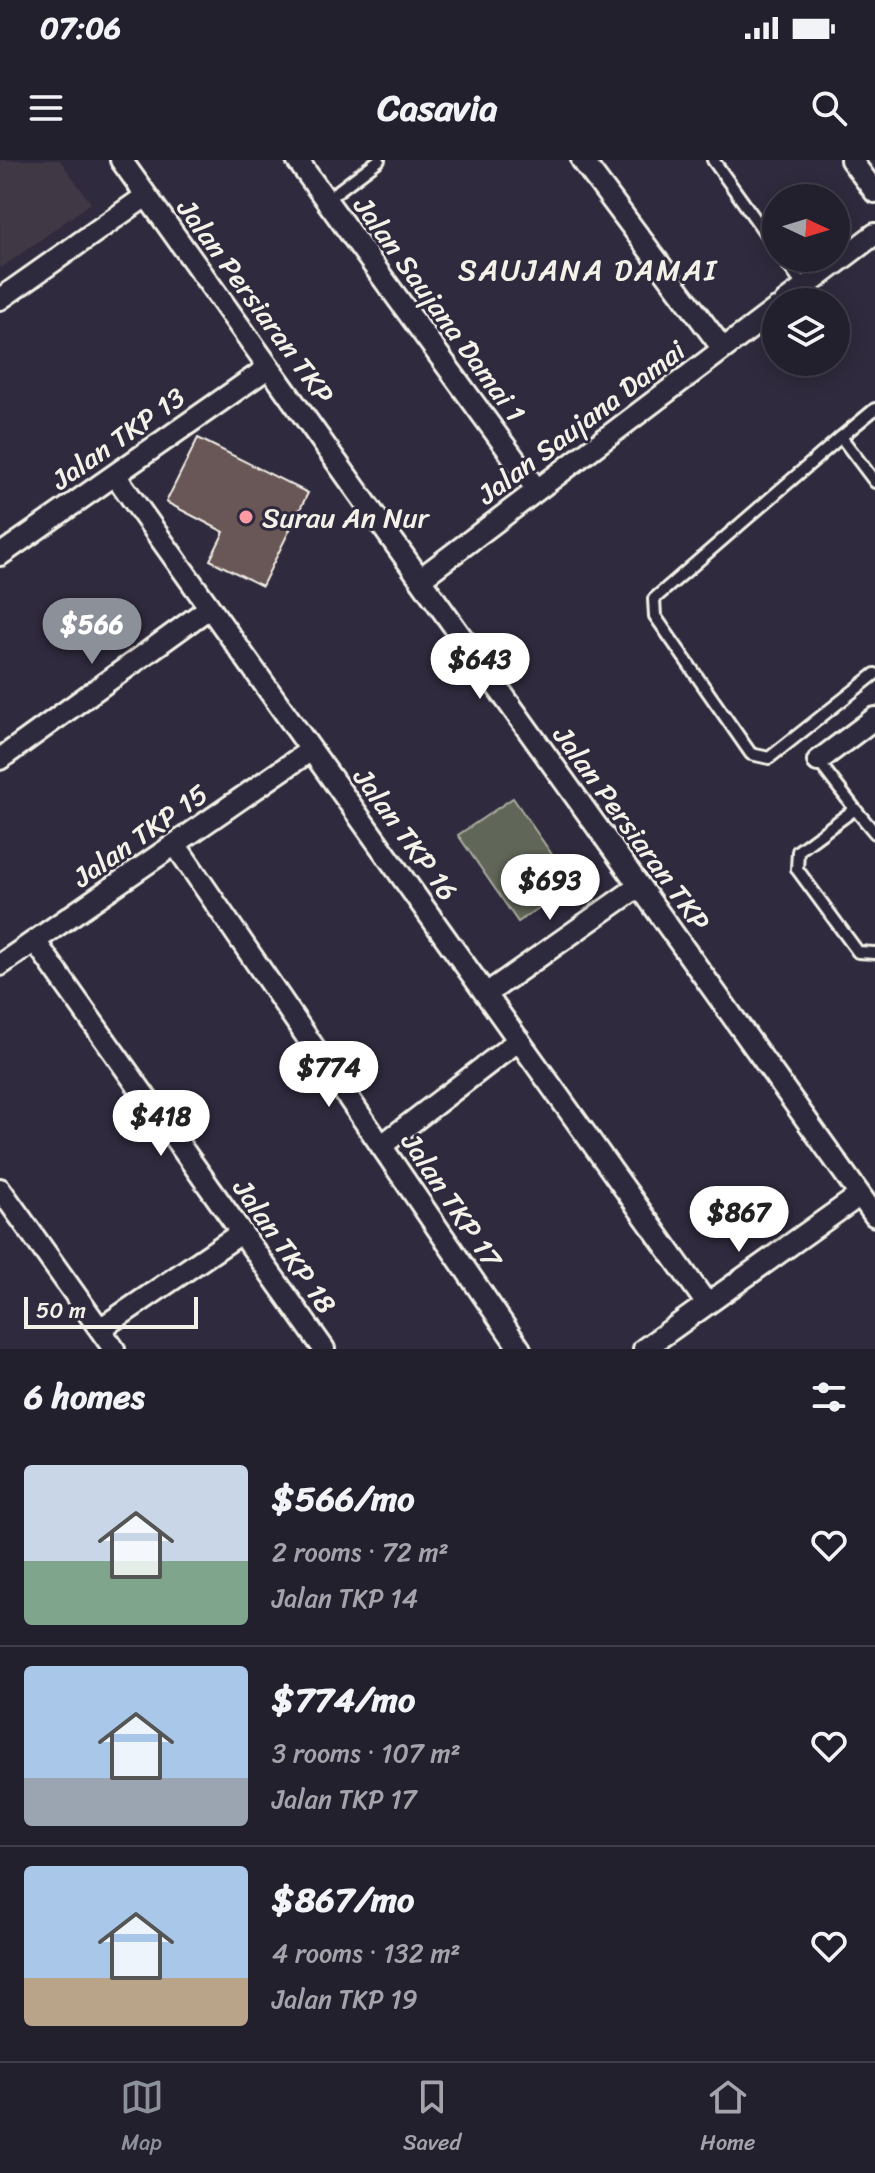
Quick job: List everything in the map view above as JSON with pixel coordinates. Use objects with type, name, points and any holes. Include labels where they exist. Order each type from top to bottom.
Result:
[{"type":"street","name":"Jalan Persiaran TKP","points":[[121,160],[875,1216]]},
{"type":"street","name":"Jalan Saujana Damai 1","points":[[297,160],[537,490]]},
{"type":"street","points":[[582,160],[723,349]]},
{"type":"street","points":[[851,160],[875,192]]},
{"type":"street","points":[[0,299],[146,196]]},
{"type":"street","points":[[804,287],[875,234]]},
{"type":"street","name":"Jalan Saujana Damai","points":[[420,579],[762,320]]},
{"type":"street","name":"Jalan TKP 13","points":[[0,555],[269,367]]},
{"type":"street","name":"Jalan TKP 16","points":[[115,475],[707,1304]]},
{"type":"street","points":[[0,759],[209,608]]},
{"type":"street","points":[[818,761],[875,718]]},
{"type":"street","name":"Jalan TKP 15","points":[[0,965],[311,750]]},
{"type":"street","name":"Jalan TKP 17","points":[[175,844],[520,1349]]},
{"type":"street","points":[[486,994],[639,886]]},
{"type":"street","name":"Jalan TKP 18","points":[[35,941],[324,1349]]},
{"type":"street","points":[[381,1146],[519,1040]]},
{"type":"street","points":[[0,1189],[114,1349]]},
{"type":"street","points":[[644,1349],[860,1195]]},
{"type":"street","points":[[100,1329],[241,1233]]},
{"type":"lane","points":[[326,200],[379,160]]},
{"type":"lane","points":[[713,160],[762,228]]},
{"type":"lane","points":[[793,272],[804,287]]},
{"type":"lane","points":[[875,409],[654,599],[655,616],[751,754],[769,758],[875,674]]},
{"type":"lane","points":[[841,437],[875,482]]},
{"type":"lane","points":[[818,761],[875,833]]},
{"type":"lane","points":[[855,809],[798,851],[797,869],[858,952],[875,953]]},
{"type":"shaded area","points":[[0,160],[60,160],[91,203],[0,269]]},
{"type":"green space","points":[[513,798],[573,885],[518,922],[458,835]]},
{"type":"building","name":"Surau An Nur","points":[[198,438],[308,493],[262,586],[210,560],[224,532],[166,502]]},
{"type":"place","name":"Surau An Nur","points":[[246,517]]},
{"type":"district","name":"SAUJANA DAMAI","points":[[588,270]]}]
